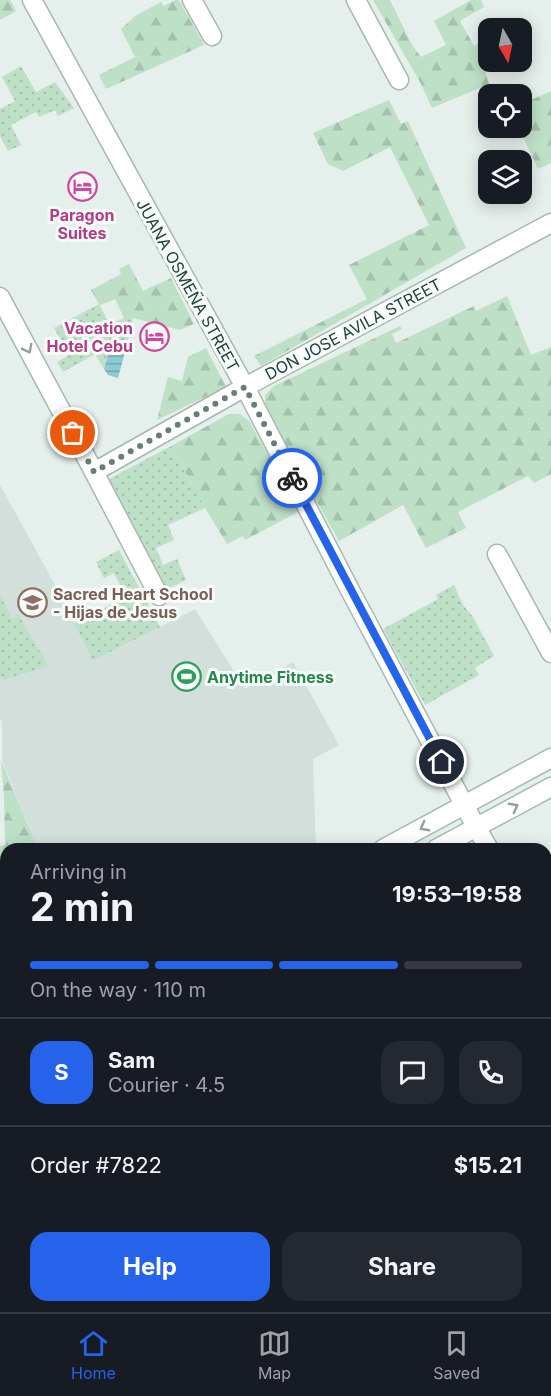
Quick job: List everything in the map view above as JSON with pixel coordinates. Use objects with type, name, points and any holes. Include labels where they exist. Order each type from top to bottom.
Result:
[{"type":"street","name":"JUANA OSMEÑA STREET","points":[[32,0],[245,387],[352,594],[486,843]]},
{"type":"street","points":[[192,0],[212,36]]},
{"type":"street","points":[[356,0],[399,80]]},
{"type":"street","name":"DON JOSE AVILA STREET","points":[[94,472],[245,387],[551,223]]},
{"type":"street","points":[[0,297],[159,596]]},
{"type":"street","points":[[497,554],[551,653]]},
{"type":"street","points":[[394,843],[551,758]]},
{"type":"street","points":[[446,843],[551,787]]},
{"type":"shaded area","points":[[0,485],[54,583],[93,661],[195,609],[245,689],[293,662],[339,745],[313,759],[316,843],[36,843],[2,760],[2,721],[0,720]]},
{"type":"green space","points":[[0,0],[10,0],[16,11],[0,20]]},
{"type":"green space","points":[[179,0],[204,45],[106,89],[99,75],[135,57],[121,29],[135,16],[161,2],[164,6]]},
{"type":"green space","points":[[373,0],[390,0],[412,45],[421,57],[446,45],[434,21],[471,0],[481,0],[484,7],[460,21],[474,46],[478,44],[478,72],[485,72],[489,84],[478,84],[478,89],[432,108],[421,84]]},
{"type":"green space","points":[[21,66],[36,92],[55,82],[74,108],[58,116],[55,110],[39,117],[36,112],[11,125],[21,145],[8,151],[0,136],[0,109],[15,101],[2,77]]},
{"type":"green space","points":[[551,91],[551,163],[538,169],[532,156],[532,150],[529,150],[524,138],[532,138],[532,100]]},
{"type":"green space","points":[[389,100],[401,124],[408,121],[466,248],[261,366],[254,356],[367,299],[349,265],[429,225],[390,147],[343,171],[328,164],[313,133]]},
{"type":"green space","points":[[129,264],[143,291],[171,278],[194,324],[180,330],[133,318],[124,318],[115,299],[100,305],[91,290],[121,274],[119,269]]},
{"type":"green space","points":[[507,296],[531,355],[551,347],[551,474],[534,483],[528,476],[458,512],[466,528],[426,548],[403,505],[339,541],[265,410],[265,395],[274,386],[400,326],[402,329],[392,334],[396,343],[474,306],[476,311]]},
{"type":"green space","points":[[99,304],[110,325],[124,318],[133,318],[125,352],[110,348],[104,369],[95,354],[63,372],[57,362],[69,355],[54,328]]},
{"type":"green space","points":[[206,348],[226,387],[157,420],[168,377],[182,381],[188,357]]},
{"type":"green space","points":[[229,414],[240,414],[249,421],[300,511],[245,540],[243,536],[227,544],[171,446]]},
{"type":"green space","points":[[171,446],[205,508],[168,525],[174,540],[156,548],[163,565],[177,559],[186,580],[163,591],[105,481]]},
{"type":"green space","points":[[119,550],[160,627],[93,661],[74,623],[126,597],[114,573],[104,578],[96,562]]},
{"type":"green space","points":[[454,585],[463,605],[473,617],[494,656],[475,668],[479,675],[425,705],[383,629],[438,599],[436,595]]},
{"type":"green space","points":[[0,595],[12,619],[18,614],[48,666],[4,680],[0,679]]},
{"type":"green space","points":[[1,760],[36,843],[5,843]]},
{"type":"water","points":[[110,348],[125,352],[118,378],[108,375],[104,369]]},
{"type":"way so far","points":[[73,433],[94,472],[245,387],[292,478]]},
{"type":"place","name":"Paragon Suites","points":[[82,187]]},
{"type":"place","name":"Vacation Hotel Cebu","points":[[154,337]]},
{"type":"place","name":"Sacred Heart School - Hijas de Jesus","points":[[32,603]]},
{"type":"place","name":"Anytime Fitness","points":[[186,677]]},
{"type":"route","points":[[292,478],[442,762]]}]
